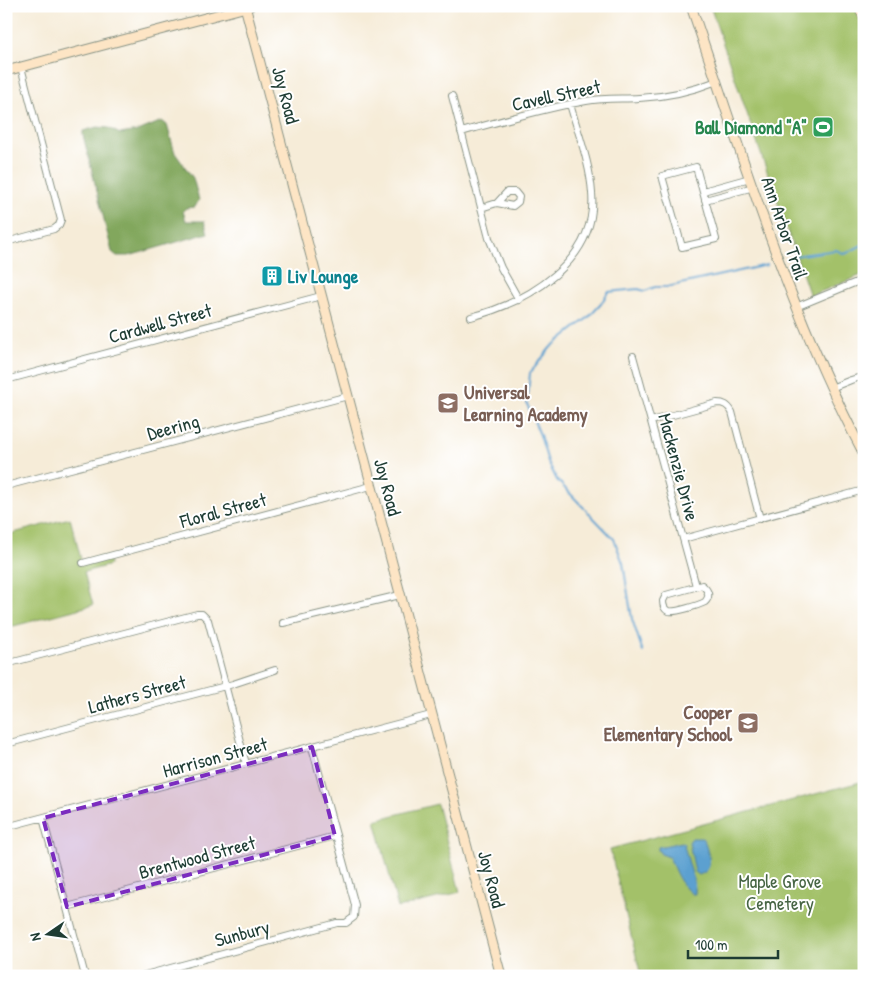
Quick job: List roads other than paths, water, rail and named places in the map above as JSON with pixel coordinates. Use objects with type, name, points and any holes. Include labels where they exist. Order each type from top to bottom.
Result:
[{"type":"main road","name":"Ann Arbor Trail","points":[[691,6],[796,307],[831,388],[864,454]]},
{"type":"main road","points":[[858,6],[864,16]]},
{"type":"main road","points":[[6,71],[247,7]]},
{"type":"main road","name":"Joy Road","points":[[247,7],[431,716],[501,976]]},
{"type":"street","points":[[6,242],[58,227],[61,220],[21,67]]},
{"type":"street","name":"Cavell Street","points":[[460,132],[570,104],[601,99],[665,96],[717,81]]},
{"type":"street","points":[[452,96],[460,132],[496,257],[506,279],[519,300]]},
{"type":"street","points":[[471,317],[519,300],[542,285],[566,265],[581,245],[590,221],[592,205],[591,184],[570,104]]},
{"type":"street","points":[[696,167],[706,200],[716,238],[682,247],[662,176],[696,167]]},
{"type":"street","points":[[703,191],[750,178]]},
{"type":"street","points":[[706,200],[754,187]]},
{"type":"street","points":[[481,208],[497,203]]},
{"type":"street","points":[[796,307],[864,279]]},
{"type":"street","name":"Cardwell Street","points":[[6,380],[321,296]]},
{"type":"street","name":"Mackenzie Drive","points":[[633,356],[696,586]]},
{"type":"street","points":[[831,388],[864,376]]},
{"type":"street","name":"Deering","points":[[6,486],[348,396]]},
{"type":"street","points":[[651,420],[716,403],[723,403],[728,406],[732,412],[760,518]]},
{"type":"street","name":"Floral Street","points":[[82,563],[371,486]]},
{"type":"street","points":[[683,539],[864,490]]},
{"type":"street","name":"Mackenzie Drive","points":[[702,585],[708,591],[708,598],[705,602],[674,611],[666,610],[662,601],[666,595],[696,586],[702,585]]},
{"type":"street","points":[[283,624],[400,595]]},
{"type":"street","points":[[6,664],[197,614],[205,615],[208,620],[246,764]]},
{"type":"street","name":"Lathers Street","points":[[6,744],[226,686],[274,670]]},
{"type":"street","name":"Harrison Street","points":[[6,827],[431,716]]},
{"type":"street","points":[[312,747],[335,836]]},
{"type":"street","points":[[43,818],[85,976]]},
{"type":"street","name":"Brentwood Street","points":[[67,907],[335,836]]},
{"type":"street","name":"Sunbury","points":[[141,976],[337,923],[346,923],[351,920],[354,917],[355,905],[335,836]]},
{"type":"water","points":[[692,838],[703,839],[709,857],[707,870],[699,875],[695,872],[689,842]]},
{"type":"water","points":[[682,842],[693,877],[695,894],[692,894],[681,882],[669,857],[661,854],[658,850],[658,847]]},
{"type":"waterway","points":[[794,256],[836,250],[845,254],[864,244]]},
{"type":"waterway","points":[[643,652],[632,619],[623,563],[614,539],[557,480],[548,462],[540,435],[527,404],[530,373],[551,347],[589,317],[601,304],[608,292],[638,289],[645,291],[655,287],[667,287],[767,265]]},
{"type":"place","name":"Ball Diamond \"A\"","points":[[823,127]]},
{"type":"place","name":"Liv Lounge","points":[[272,276]]},
{"type":"place","name":"Universal Learning Academy","points":[[448,403]]},
{"type":"place","name":"Cooper Elementary School","points":[[748,723]]},
{"type":"park label","name":"Maple Grove Cemetery","points":[[780,892]]}]
